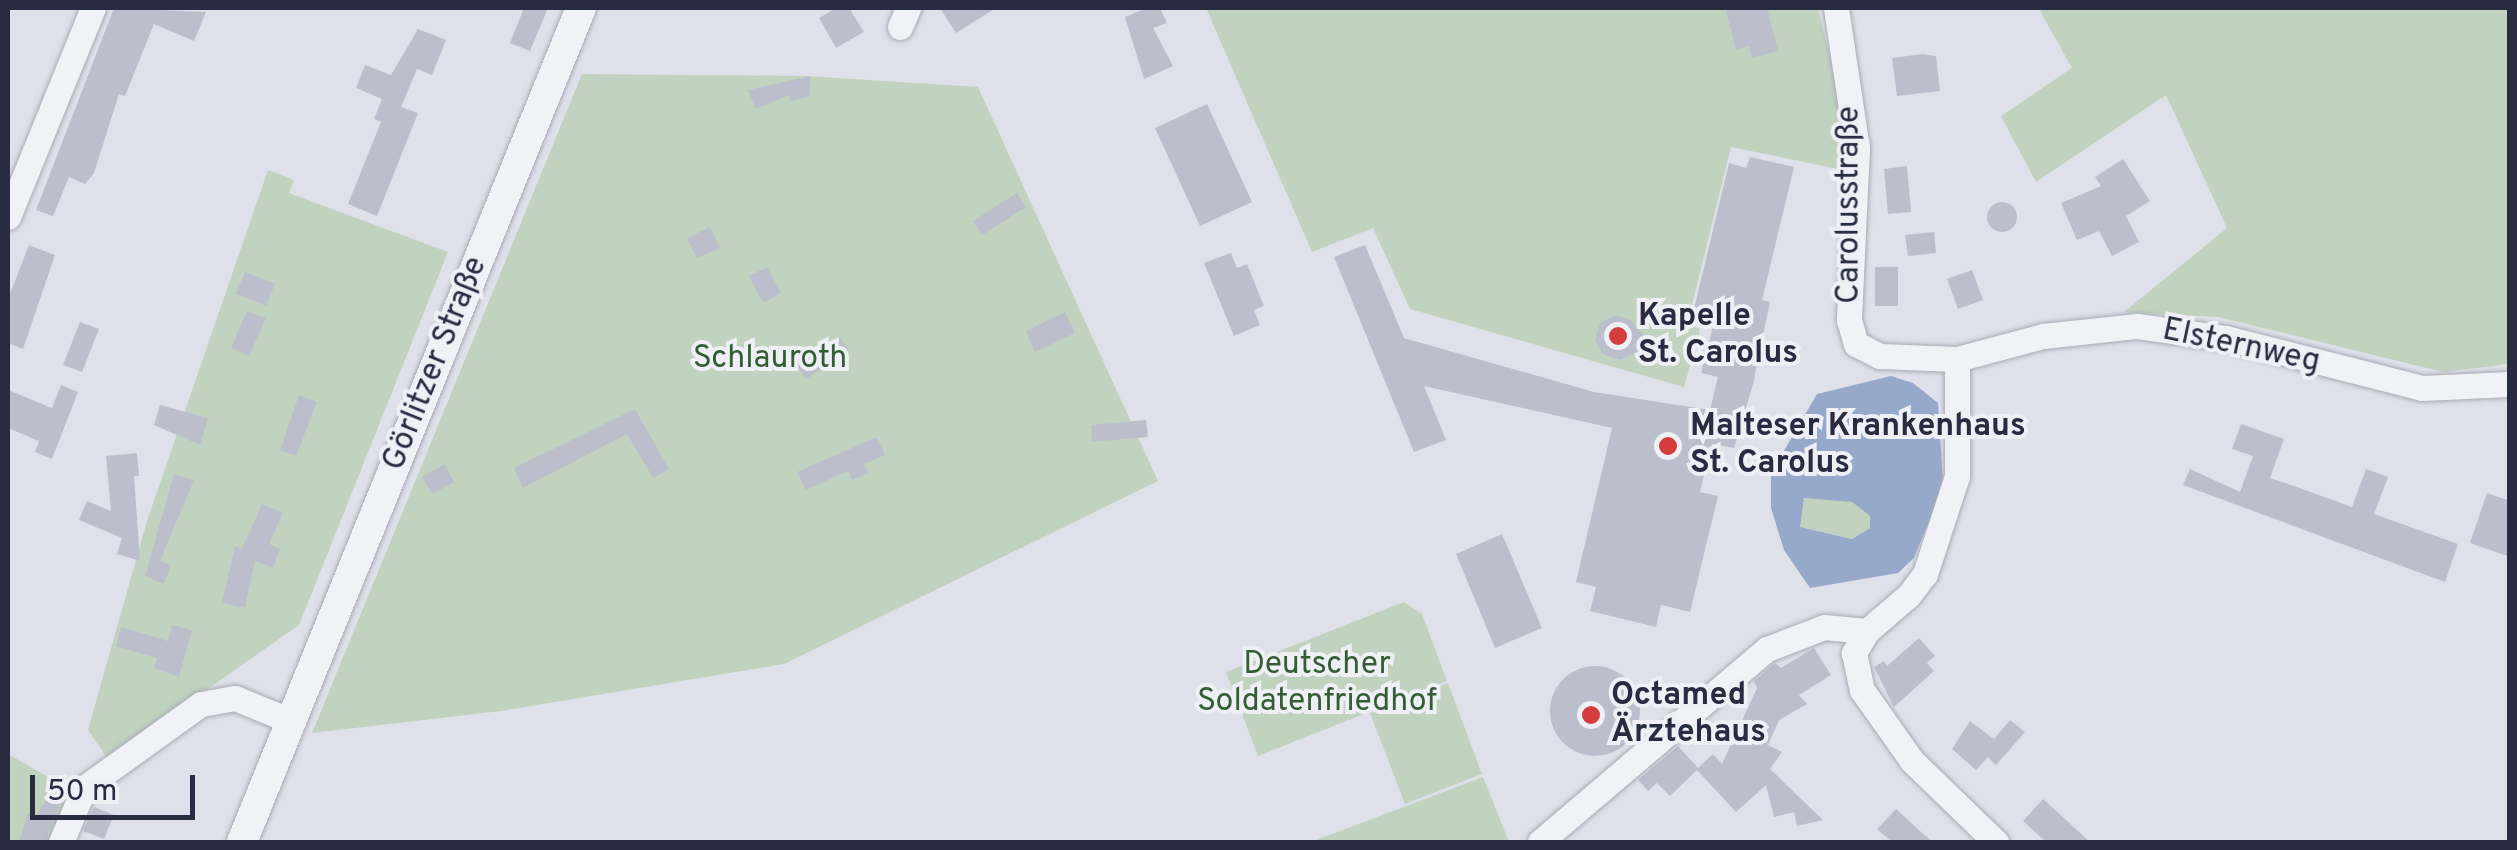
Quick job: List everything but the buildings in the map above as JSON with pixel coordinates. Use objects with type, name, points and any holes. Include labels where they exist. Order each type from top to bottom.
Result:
[{"type":"street","points":[[8,216],[92,8]]},
{"type":"street","name":"Görlitzer Straße","points":[[242,842],[581,8]]},
{"type":"street","name":"Carolusstraße","points":[[1836,8],[1856,148],[1849,320],[1856,344]]},
{"type":"street","name":"Elsternweg","points":[[1856,344],[1880,356],[1957,359],[2044,336],[2137,326],[2226,338],[2422,388],[2510,384]]},
{"type":"street","points":[[1957,359],[1957,476],[1940,535],[1909,595],[1867,631],[1854,653],[1862,690],[1912,761],[1996,842]]},
{"type":"street","points":[[1540,842],[1767,650],[1824,627],[1867,631]]},
{"type":"street","points":[[61,842],[84,788],[201,704],[235,698],[292,721]]},
{"type":"green space","points":[[1206,8],[1818,8],[1842,107],[1843,170],[1731,147],[1687,325],[1700,329],[1684,387],[1410,309],[1373,228],[1312,252]]},
{"type":"green space","points":[[2509,8],[2509,364],[2443,372],[2218,317],[2124,312],[2227,228],[2166,95],[2036,182],[2001,116],[2072,68],[2040,11]]},
{"type":"green space","name":"Schlauroth","points":[[582,74],[806,76],[978,87],[1158,481],[784,664],[501,711],[312,733]]},
{"type":"green space","points":[[268,170],[294,180],[289,193],[448,252],[299,625],[108,759],[88,730],[147,521]]},
{"type":"green space","points":[[1809,496],[1852,502],[1870,516],[1870,528],[1852,539],[1800,527],[1800,502]]},
{"type":"green space","name":"Deutscher Soldatenfriedhof","points":[[1404,602],[1422,614],[1447,681],[1258,756],[1226,672]]},
{"type":"green space","points":[[1448,683],[1482,774],[1405,804],[1370,713]]},
{"type":"green space","points":[[8,754],[72,791],[55,842],[8,842]]},
{"type":"green space","points":[[1483,777],[1509,842],[1311,842]]},
{"type":"water","points":[[1891,376],[1913,383],[1938,403],[1943,480],[1914,558],[1898,573],[1810,588],[1784,550],[1771,508],[1771,473],[1817,394]],"holes":[[[1804,498],[1852,502],[1870,516],[1870,528],[1852,539],[1800,527]]]},
{"type":"place","name":"Kapelle St. Carolus","points":[[1618,336]]},
{"type":"place","name":"Malteser Krankenhaus St. Carolus","points":[[1668,446]]},
{"type":"place","name":"Octamed Ärztehaus","points":[[1591,715]]}]
